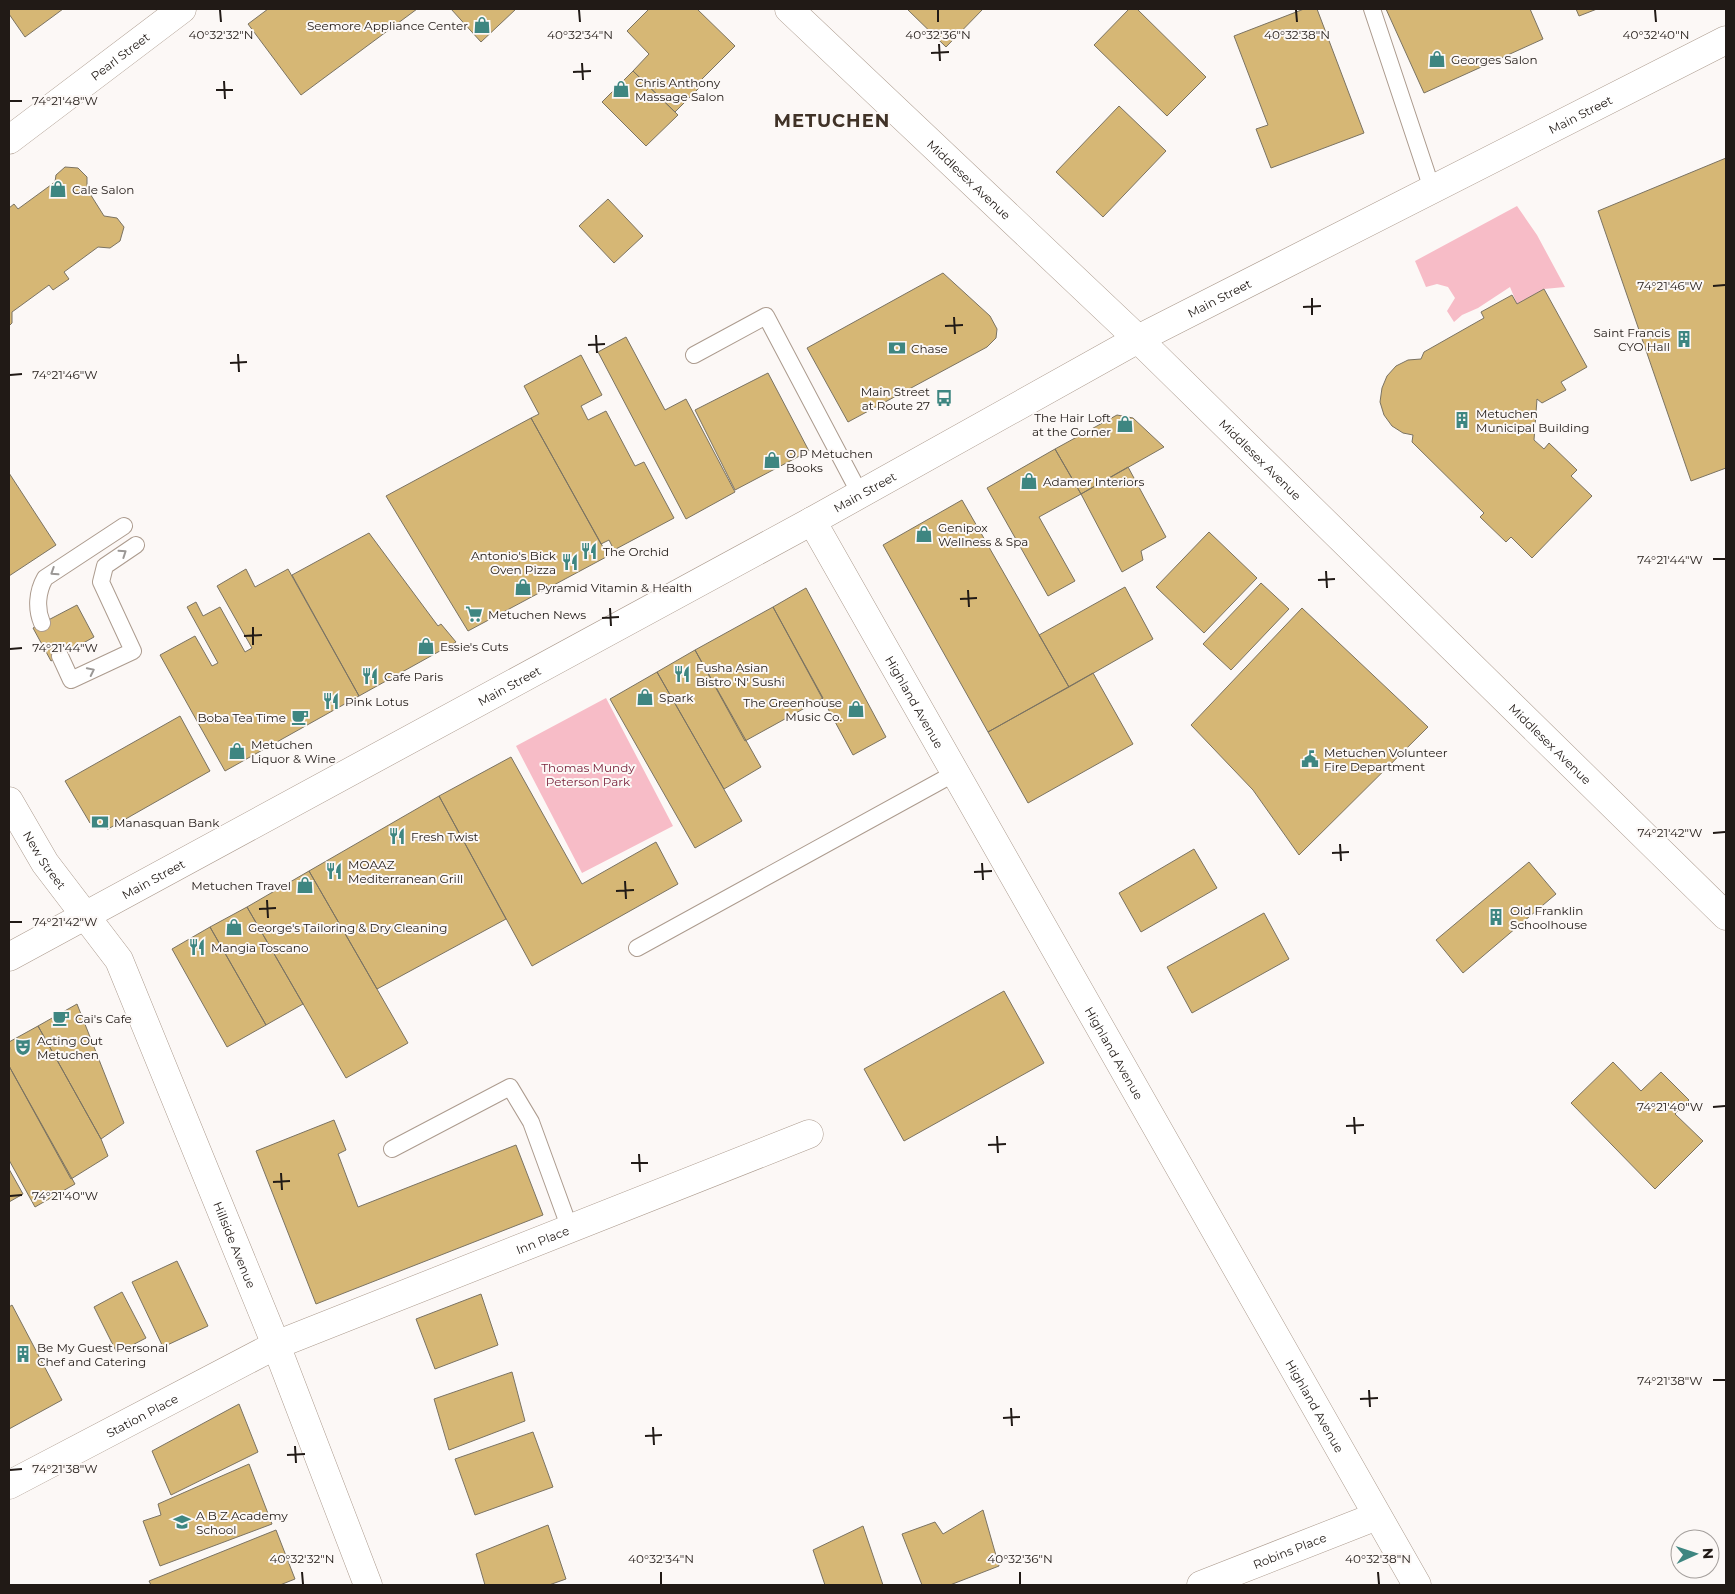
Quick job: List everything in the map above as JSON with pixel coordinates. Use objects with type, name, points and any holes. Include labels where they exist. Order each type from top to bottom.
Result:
[{"type":"street","name":"Pearl Street","points":[[9,140],[182,9]]},
{"type":"street","name":"Middlesex Avenue","points":[[790,9],[1138,339],[1726,916]]},
{"type":"street","name":"Main Street","points":[[9,957],[812,521],[1138,339],[1726,40]]},
{"type":"street","name":"Highland Avenue","points":[[812,521],[1417,1585]]},
{"type":"street","name":"New Street","points":[[9,801],[45,863],[85,915]]},
{"type":"street","name":"Hillside Avenue","points":[[85,915],[119,960],[276,1345],[368,1585]]},
{"type":"street","name":"Inn Place","points":[[276,1345],[809,1134]]},
{"type":"street","name":"Station Place","points":[[9,1485],[276,1345]]},
{"type":"street","name":"Robins Place","points":[[1201,1585],[1377,1516]]},
{"type":"lane","points":[[1372,9],[1432,190]]},
{"type":"lane","points":[[694,355],[766,316],[860,494]]},
{"type":"lane","points":[[42,623],[39,617],[38,602],[40,586],[45,578],[124,526]]},
{"type":"lane","points":[[60,656],[71,680],[134,651],[101,582],[105,566],[136,544]]},
{"type":"lane","points":[[637,948],[955,773]]},
{"type":"lane","points":[[392,1149],[510,1087],[531,1122],[570,1229]]},
{"type":"green space","points":[[1517,206],[1537,235],[1565,287],[1544,289],[1517,304],[1510,287],[1478,308],[1462,315],[1454,322],[1447,311],[1455,298],[1448,287],[1437,284],[1426,287],[1415,261]]},
{"type":"green space","name":"Thomas Mundy Peterson Park","points":[[606,698],[673,826],[582,873],[516,746]]},
{"type":"building","points":[[9,9],[63,9],[25,37],[9,14]]},
{"type":"building","points":[[268,9],[417,9],[301,95],[248,24]]},
{"type":"building","name":"Seemore Appliance Center","points":[[451,9],[516,9],[481,42]]},
{"type":"building","points":[[649,9],[697,9],[735,46],[699,82],[702,85],[675,112],[633,71],[649,54],[627,31]]},
{"type":"building","points":[[907,9],[983,9],[946,47]]},
{"type":"building","points":[[1129,9],[1137,9],[1206,77],[1167,116],[1094,45]]},
{"type":"building","points":[[1304,9],[1317,9],[1364,133],[1271,168],[1256,129],[1268,125],[1234,36]]},
{"type":"building","points":[[1386,9],[1530,9],[1543,39],[1424,93]]},
{"type":"building","points":[[1576,9],[1597,9],[1579,16]]},
{"type":"building","points":[[633,71],[678,115],[646,146],[602,102]]},
{"type":"building","points":[[1119,106],[1166,151],[1103,217],[1056,172]]},
{"type":"building","name":"Saint Francis CYO Hall","points":[[1726,158],[1726,468],[1691,481],[1598,211]]},
{"type":"building","points":[[65,167],[78,168],[87,177],[87,189],[104,216],[117,218],[124,227],[120,241],[110,248],[98,247],[64,272],[69,279],[53,290],[49,285],[12,312],[12,323],[9,326],[9,208],[14,204],[18,209],[55,182],[56,175]]},
{"type":"building","points":[[608,199],[643,236],[614,263],[579,226]]},
{"type":"building","name":"Chase","points":[[943,273],[990,316],[997,329],[996,338],[987,347],[848,422],[807,348]]},
{"type":"building","name":"Metuchen Municipal Building","points":[[1544,289],[1587,367],[1561,382],[1566,390],[1542,403],[1537,399],[1534,440],[1544,449],[1549,443],[1577,470],[1571,476],[1592,496],[1532,558],[1511,537],[1506,542],[1480,517],[1484,513],[1412,442],[1413,435],[1403,433],[1392,426],[1384,415],[1380,402],[1382,388],[1387,376],[1396,366],[1408,360],[1421,359],[1424,352],[1484,318],[1481,312],[1512,295],[1517,304]]},
{"type":"building","points":[[626,337],[665,410],[686,399],[735,492],[686,519],[598,352]]},
{"type":"building","points":[[581,355],[602,395],[581,406],[588,420],[606,411],[635,466],[644,462],[674,518],[614,550],[609,540],[601,544],[531,418],[539,414],[524,386]]},
{"type":"building","points":[[768,373],[809,451],[735,490],[695,410]]},
{"type":"building","points":[[1117,415],[1133,418],[1164,447],[1081,494],[1055,449]]},
{"type":"building","points":[[531,418],[608,556],[468,631],[386,496]]},
{"type":"building","points":[[1055,449],[1081,494],[1039,517],[1075,581],[1048,596],[987,488]]},
{"type":"building","points":[[1128,467],[1166,537],[1141,551],[1143,560],[1122,572],[1081,494]]},
{"type":"building","points":[[9,473],[56,545],[9,576]]},
{"type":"building","points":[[962,500],[1069,687],[988,732],[883,545]]},
{"type":"building","points":[[1209,532],[1257,578],[1204,633],[1156,587]]},
{"type":"building","points":[[369,533],[438,626],[441,624],[456,642],[359,696],[292,575]]},
{"type":"building","points":[[246,569],[255,587],[288,569],[359,696],[225,771],[160,655],[195,636],[212,666],[218,663],[187,607],[196,602],[203,616],[220,607],[245,652],[252,648],[217,586]]},
{"type":"building","points":[[1261,583],[1289,609],[1231,670],[1203,644]]},
{"type":"building","points":[[1125,587],[1153,639],[1069,687],[1039,635]]},
{"type":"building","points":[[806,588],[886,737],[853,755],[773,607]]},
{"type":"building","points":[[77,605],[94,637],[51,661],[33,628]]},
{"type":"building","points":[[773,607],[823,698],[745,741],[695,650]]},
{"type":"building","name":"Metuchen Volunteer Fire Department","points":[[1302,608],[1428,727],[1299,855],[1253,790],[1191,725]]},
{"type":"building","points":[[695,650],[761,767],[724,789],[657,672]]},
{"type":"building","points":[[657,672],[742,821],[695,848],[610,699]]},
{"type":"building","points":[[1093,673],[1133,744],[1028,803],[988,732]]},
{"type":"building","points":[[180,716],[210,771],[108,829],[90,823],[65,781]]},
{"type":"building","points":[[511,757],[582,884],[656,842],[678,884],[532,966],[439,796]]},
{"type":"building","points":[[439,796],[506,919],[377,989],[309,871]]},
{"type":"building","points":[[1194,849],[1217,888],[1141,932],[1119,893]]},
{"type":"building","name":"Old Franklin Schoolhouse","points":[[1529,862],[1556,894],[1463,973],[1436,940]]},
{"type":"building","points":[[309,871],[408,1043],[346,1078],[247,907]]},
{"type":"building","points":[[247,907],[303,1004],[266,1025],[210,927]]},
{"type":"building","points":[[1264,913],[1289,959],[1192,1013],[1167,967]]},
{"type":"building","points":[[210,927],[266,1025],[227,1047],[172,949]]},
{"type":"building","points":[[1004,991],[1044,1063],[904,1141],[864,1069]]},
{"type":"building","points":[[77,1004],[124,1123],[101,1139],[38,1026]]},
{"type":"building","points":[[38,1026],[101,1139],[108,1156],[71,1179],[9,1066],[9,1042]]},
{"type":"building","points":[[1613,1062],[1641,1091],[1661,1072],[1689,1100],[1675,1114],[1703,1141],[1655,1189],[1571,1103]]},
{"type":"building","points":[[9,1066],[75,1184],[35,1207],[9,1160]]},
{"type":"building","points":[[334,1120],[346,1150],[338,1154],[358,1207],[516,1145],[543,1215],[316,1304],[256,1151]]},
{"type":"building","points":[[9,1169],[23,1194],[9,1202]]},
{"type":"building","points":[[177,1261],[208,1326],[163,1347],[132,1282]]},
{"type":"building","points":[[122,1292],[146,1338],[117,1353],[94,1307]]},
{"type":"building","points":[[481,1294],[498,1345],[435,1369],[416,1319]]},
{"type":"building","name":"Be My Guest Personal Chef and Catering","points":[[12,1305],[62,1400],[9,1429],[9,1307]]},
{"type":"building","points":[[512,1372],[525,1421],[449,1450],[434,1399]]},
{"type":"building","points":[[239,1404],[258,1452],[171,1495],[152,1451]]},
{"type":"building","points":[[533,1432],[553,1487],[475,1515],[455,1459]]},
{"type":"building","points":[[249,1464],[272,1524],[160,1566],[143,1521],[161,1515],[158,1504]]},
{"type":"building","points":[[983,1510],[999,1566],[950,1585],[922,1585],[902,1534],[935,1522],[943,1534]]},
{"type":"building","points":[[548,1525],[566,1579],[549,1585],[485,1585],[476,1554]]},
{"type":"building","points":[[863,1526],[883,1585],[825,1585],[813,1550]]},
{"type":"building","points":[[276,1530],[295,1579],[280,1585],[151,1585],[149,1581]]},
{"type":"place","name":"Seemore Appliance Center","points":[[482,25]]},
{"type":"place","name":"Georges Salon","points":[[1437,59]]},
{"type":"place","name":"Chris Anthony Massage Salon","points":[[621,89]]},
{"type":"place","name":"Cale Salon","points":[[58,189]]},
{"type":"place","name":"Saint Francis CYO Hall","points":[[1684,339]]},
{"type":"place","name":"Chase","points":[[897,348]]},
{"type":"place","name":"Main Street at Route 27","points":[[944,398]]},
{"type":"place","name":"Metuchen Municipal Building","points":[[1462,420]]},
{"type":"place","name":"The Hair Loft at the Corner","points":[[1125,424]]},
{"type":"place","name":"O P Metuchen Books","points":[[772,460]]},
{"type":"place","name":"Adamer Interiors","points":[[1029,481]]},
{"type":"place","name":"Genipox Wellness & Spa","points":[[924,534]]},
{"type":"place","name":"The Orchid","points":[[589,551]]},
{"type":"place","name":"Antonio's Bick Oven Pizza","points":[[570,562]]},
{"type":"place","name":"Pyramid Vitamin & Health","points":[[523,587]]},
{"type":"place","name":"Metuchen News","points":[[474,614]]},
{"type":"place","name":"Essie's Cuts","points":[[426,646]]},
{"type":"place","name":"Fusha Asian Bistro 'N' Sushi","points":[[682,674]]},
{"type":"place","name":"Cafe Paris","points":[[370,676]]},
{"type":"place","name":"Spark","points":[[645,697]]},
{"type":"place","name":"Pink Lotus","points":[[331,701]]},
{"type":"place","name":"The Greenhouse Music Co.","points":[[856,709]]},
{"type":"place","name":"Boba Tea Time","points":[[300,717]]},
{"type":"place","name":"Metuchen Liquor & Wine","points":[[237,751]]},
{"type":"place","name":"Metuchen Volunteer Fire Department","points":[[1310,759]]},
{"type":"place","name":"Manasquan Bank","points":[[100,822]]},
{"type":"place","name":"Fresh Twist","points":[[397,836]]},
{"type":"place","name":"MOAAZ Mediterranean Grill","points":[[334,871]]},
{"type":"place","name":"Metuchen Travel","points":[[305,885]]},
{"type":"place","name":"Old Franklin Schoolhouse","points":[[1496,917]]},
{"type":"place","name":"George's Tailoring & Dry Cleaning","points":[[234,927]]},
{"type":"place","name":"Mangia Toscano","points":[[197,947]]},
{"type":"place","name":"Cai's Cafe","points":[[61,1018]]},
{"type":"place","name":"Acting Out Metuchen","points":[[23,1047]]},
{"type":"place","name":"Be My Guest Personal Chef and Catering","points":[[23,1354]]},
{"type":"place","name":"A B Z Academy School","points":[[182,1522]]},
{"type":"district","name":"METUCHEN","points":[[832,121]]}]
